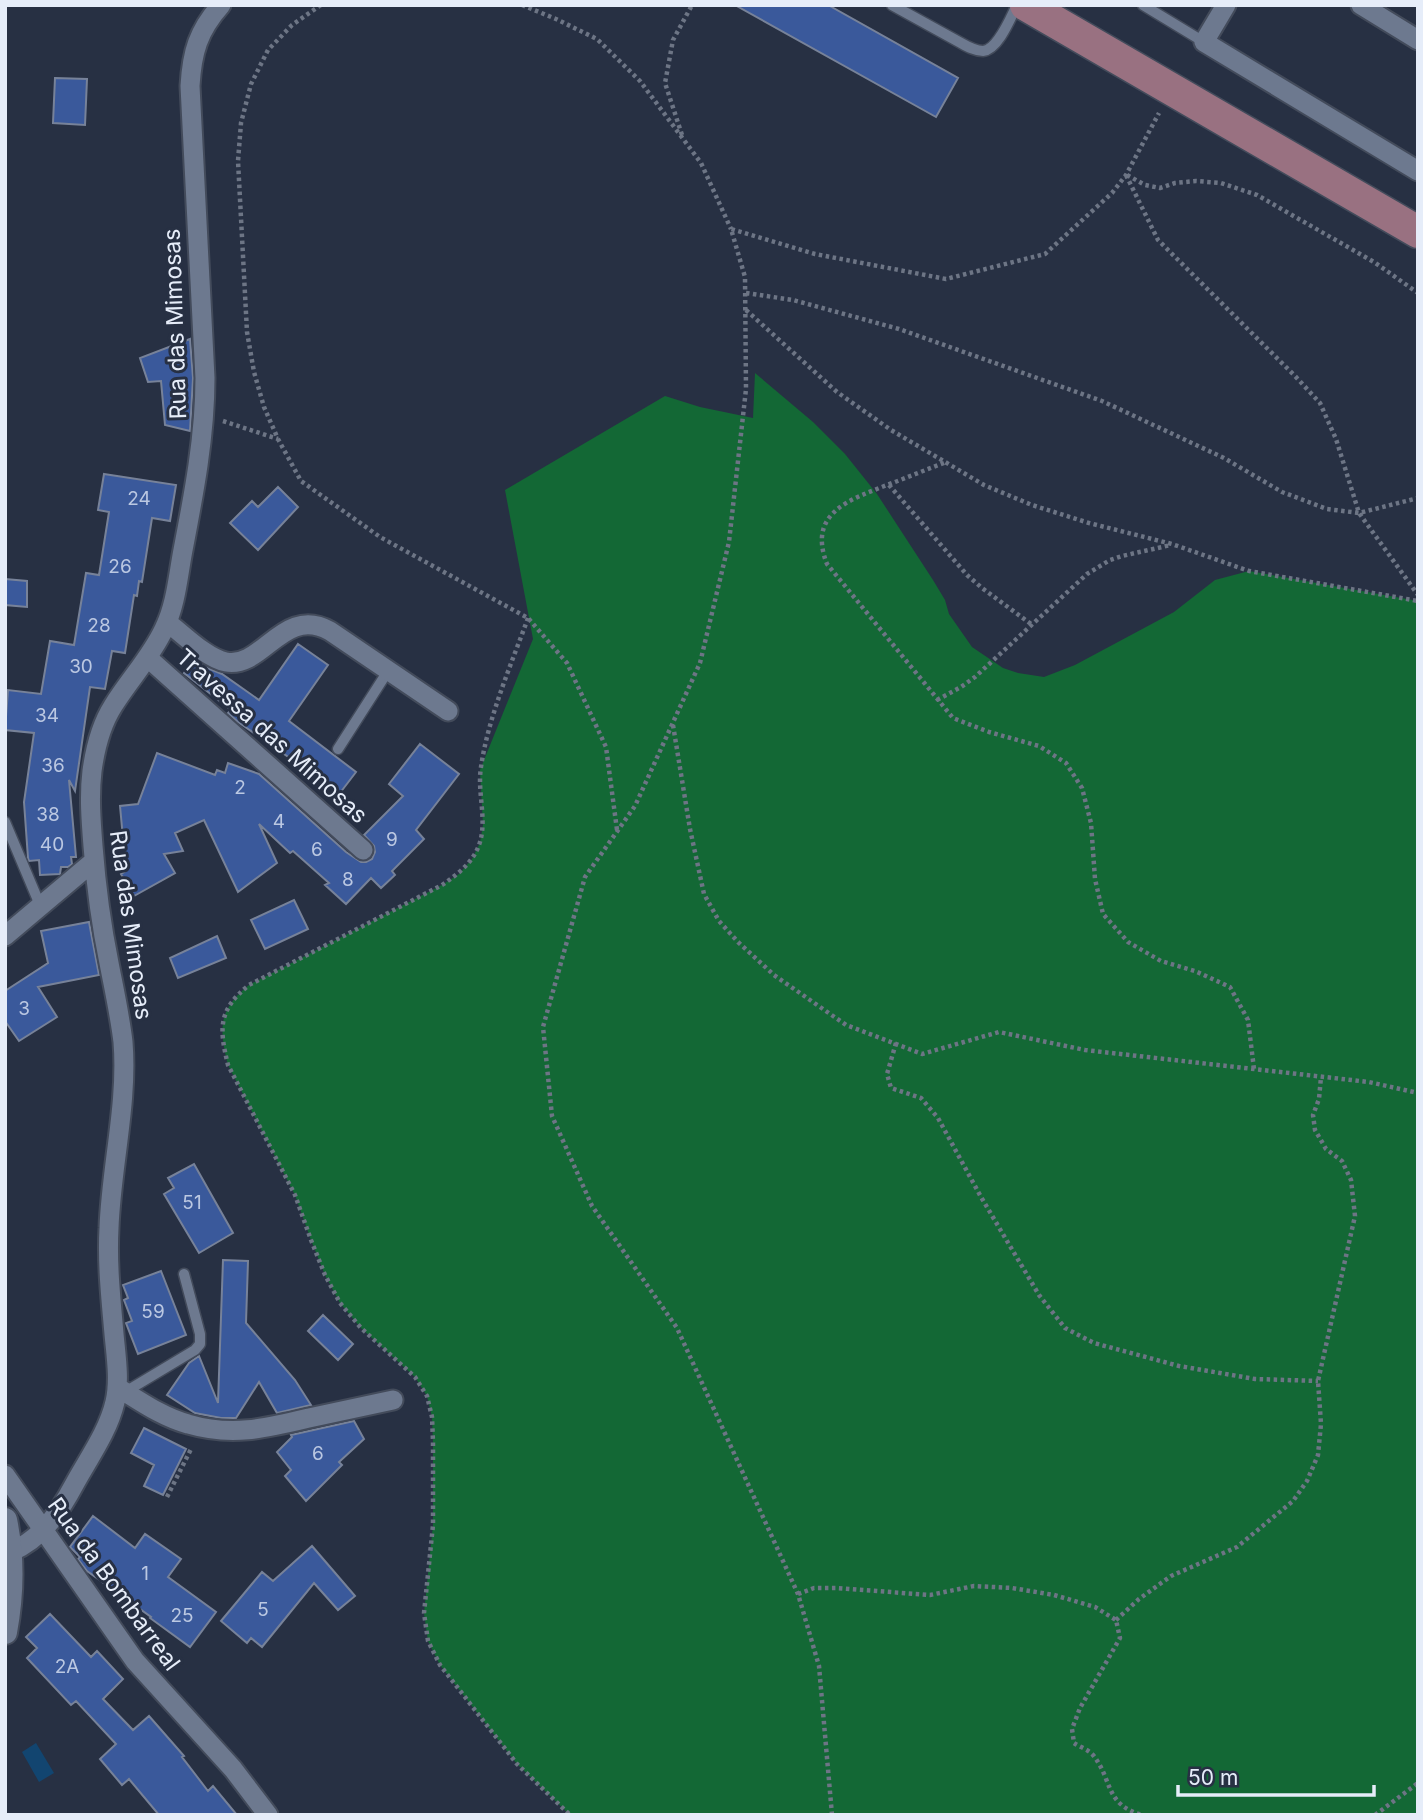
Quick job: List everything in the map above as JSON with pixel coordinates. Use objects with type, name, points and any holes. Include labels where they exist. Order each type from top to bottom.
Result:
[{"type":"main road","points":[[1026,5],[1418,232]]},
{"type":"street","name":"Rua das Mimosas","points":[[11,1552],[27,1542],[56,1516],[107,1425],[121,1390],[108,1246],[124,1053],[100,918],[94,861],[92,771],[95,751],[106,719],[148,658],[167,622],[197,480],[204,415],[205,360],[190,86],[193,59],[200,34],[221,5]]},
{"type":"street","points":[[1226,5],[1204,42],[1418,171]]},
{"type":"street","points":[[1361,5],[1418,40]]},
{"type":"street","points":[[167,622],[214,658],[232,663],[249,657],[288,630],[314,625],[330,631],[448,711]]},
{"type":"street","name":"Travessa das Mimosas","points":[[148,658],[363,850]]},
{"type":"street","points":[[5,936],[94,861]]},
{"type":"street","points":[[121,1390],[173,1419],[222,1431],[257,1430],[393,1400]]},
{"type":"street","name":"Rua da Bombarreal","points":[[5,1475],[135,1661],[233,1769],[268,1815]]},
{"type":"street","points":[[5,1520],[11,1552],[10,1597],[5,1632]]},
{"type":"lane","points":[[892,5],[967,46],[984,51],[995,46],[1017,5]]},
{"type":"lane","points":[[1143,5],[1204,42]]},
{"type":"lane","points":[[338,749],[388,671]]},
{"type":"lane","points":[[5,822],[40,905]]},
{"type":"lane","points":[[121,1390],[195,1350],[200,1344],[200,1334],[184,1273]]},
{"type":"path","points":[[321,5],[292,25],[268,50],[251,84],[241,123],[238,161],[247,332],[264,407],[301,481],[380,537],[528,618],[567,663],[606,747],[617,831]]},
{"type":"path","points":[[522,5],[597,39],[640,81],[701,163],[731,229],[746,277],[746,389],[729,542],[700,663],[635,806],[585,877],[543,1027],[552,1116],[592,1206],[677,1328],[798,1594],[818,1666],[832,1815]]},
{"type":"path","points":[[683,140],[665,83],[673,40],[692,5]]},
{"type":"path","points":[[731,229],[815,254],[946,279],[1045,254],[1112,193],[1126,175],[1172,91]]},
{"type":"path","points":[[1126,175],[1145,185],[1160,188],[1175,183],[1209,181],[1257,195],[1374,262],[1418,293]]},
{"type":"path","points":[[1126,175],[1158,240],[1320,404],[1335,439],[1359,513],[1418,595]]},
{"type":"path","points":[[746,293],[793,300],[899,329],[1091,397],[1224,458],[1282,492],[1328,509],[1359,513],[1418,498]]},
{"type":"path","points":[[746,309],[837,392],[891,430],[984,485],[1032,505],[1172,544],[1249,571],[1418,601]]},
{"type":"path","points":[[204,415],[278,439]]},
{"type":"path","points":[[944,463],[855,498],[835,509],[824,527],[821,542],[831,570],[953,718],[1038,746],[1066,763],[1082,788],[1091,823],[1095,879],[1103,914],[1128,942],[1150,955],[1230,987],[1248,1020],[1254,1069]]},
{"type":"path","points":[[889,485],[975,583],[1031,624]]},
{"type":"path","points":[[937,700],[975,677],[1076,582],[1099,566],[1122,555],[1172,544]]},
{"type":"path","points":[[528,618],[486,741],[480,770],[483,825],[480,843],[472,859],[459,874],[442,885],[249,985],[235,996],[226,1011],[221,1028],[228,1065],[295,1195],[320,1264],[340,1303],[361,1328],[415,1377],[426,1396],[432,1417],[433,1456],[433,1525],[424,1612],[428,1641],[440,1665],[517,1764],[570,1815]]},
{"type":"path","points":[[673,724],[690,829],[704,894],[719,921],[774,975],[846,1025],[922,1054],[999,1032],[1085,1050],[1368,1082],[1418,1093]]},
{"type":"path","points":[[896,1043],[887,1074],[891,1088],[921,1098],[938,1118],[1039,1295],[1065,1328],[1094,1343],[1179,1366],[1255,1379],[1318,1381]]},
{"type":"path","points":[[1116,1620],[1171,1576],[1237,1547],[1293,1501],[1307,1481],[1318,1455],[1321,1424],[1318,1381],[1355,1216],[1351,1180],[1342,1161],[1326,1149],[1315,1130],[1313,1115],[1319,1099],[1321,1077]]},
{"type":"path","points":[[167,1497],[202,1428]]},
{"type":"path","points":[[798,1594],[814,1588],[930,1595],[974,1586],[1012,1588],[1055,1595],[1095,1607],[1116,1620],[1120,1638],[1080,1707],[1072,1729],[1074,1743],[1092,1753],[1112,1795],[1130,1811],[1142,1815]]},
{"type":"path","points":[[1375,1815],[1418,1783]]},
{"type":"green space","points":[[755,373],[813,422],[845,454],[877,494],[933,580],[945,600],[949,614],[972,647],[1003,668],[1044,677],[1075,665],[1174,612],[1215,580],[1249,571],[1418,601],[1418,1815],[570,1815],[517,1764],[440,1665],[428,1641],[424,1613],[433,1525],[433,1442],[432,1417],[427,1396],[415,1377],[361,1328],[340,1303],[325,1275],[295,1195],[228,1065],[223,1040],[226,1012],[249,985],[442,885],[459,874],[472,859],[480,843],[483,825],[480,770],[533,639],[505,490],[665,396],[700,407],[753,418]]},
{"type":"water","points":[[36,1743],[54,1773],[39,1782],[22,1752]]},
{"type":"building","points":[[735,5],[828,5],[958,78],[936,117]]},
{"type":"building","points":[[55,78],[87,79],[85,125],[53,123]]},
{"type":"building","points":[[190,339],[193,378],[190,431],[165,425],[161,381],[148,382],[140,358]]},
{"type":"building","points":[[104,474],[176,485],[170,521],[152,518],[142,582],[139,581],[137,596],[134,595],[125,653],[112,651],[105,689],[90,687],[75,791],[69,780],[76,857],[71,857],[72,864],[68,867],[61,867],[60,874],[40,875],[39,860],[29,861],[28,858],[24,802],[34,733],[5,730],[8,690],[41,694],[50,641],[74,645],[86,573],[99,575],[109,512],[98,510]]},
{"type":"building","points":[[278,487],[298,507],[258,550],[230,523],[252,501],[258,507]]},
{"type":"building","points":[[5,579],[27,581],[27,607],[5,605]]},
{"type":"building","points":[[298,644],[328,665],[289,721],[356,772],[340,793],[238,722],[228,713],[231,710],[184,673],[194,659],[222,674],[259,700]]},
{"type":"building","points":[[420,744],[459,774],[416,830],[424,839],[392,871],[395,875],[381,888],[371,878],[346,904],[325,885],[329,883],[293,851],[290,853],[259,824],[277,863],[238,892],[204,820],[175,833],[183,851],[164,854],[175,873],[134,896],[121,874],[126,871],[120,806],[138,804],[157,753],[215,775],[217,770],[225,773],[228,763],[259,774],[346,852],[361,862],[366,862],[372,859],[375,852],[374,846],[364,835],[403,796],[389,784]]},
{"type":"building","points":[[294,900],[308,929],[265,949],[251,920]]},
{"type":"building","points":[[89,922],[99,975],[38,987],[57,1017],[19,1041],[5,1021],[5,991],[48,963],[41,931]]},
{"type":"building","points":[[217,936],[226,958],[178,978],[170,958]]},
{"type":"building","points":[[194,1164],[233,1233],[199,1253],[164,1194],[174,1188],[168,1178]]},
{"type":"building","points":[[223,1260],[248,1261],[246,1323],[295,1380],[311,1405],[277,1413],[259,1382],[236,1418],[195,1413],[167,1395],[189,1363],[199,1356],[218,1403]]},
{"type":"building","points":[[161,1271],[186,1335],[138,1354],[126,1323],[132,1321],[124,1300],[128,1298],[123,1285]]},
{"type":"building","points":[[323,1315],[353,1344],[338,1360],[308,1331]]},
{"type":"building","points":[[354,1421],[364,1439],[339,1462],[342,1465],[306,1501],[285,1476],[291,1470],[277,1452],[291,1435]]},
{"type":"building","points":[[144,1428],[186,1449],[163,1495],[144,1486],[154,1465],[131,1453]]},
{"type":"building","points":[[93,1516],[135,1548],[145,1534],[181,1559],[168,1577],[216,1612],[190,1647],[87,1571],[78,1559],[80,1557],[70,1547]]},
{"type":"building","points":[[312,1546],[355,1596],[338,1610],[314,1583],[262,1647],[251,1638],[247,1643],[221,1621],[262,1572],[273,1581]]},
{"type":"building","points":[[50,1614],[91,1657],[97,1651],[123,1679],[103,1699],[133,1730],[149,1716],[184,1756],[182,1757],[208,1791],[213,1786],[237,1815],[159,1815],[129,1779],[122,1785],[100,1759],[116,1744],[76,1701],[71,1705],[27,1658],[37,1648],[26,1637]]}]
